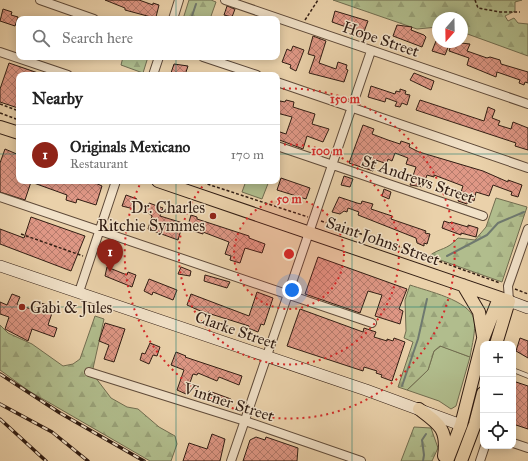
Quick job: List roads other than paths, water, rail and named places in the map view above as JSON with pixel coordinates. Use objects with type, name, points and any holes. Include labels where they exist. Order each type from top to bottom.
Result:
[{"type":"main road","points":[[0,127],[16,132]]},
{"type":"main road","name":"Saint Johns Street","points":[[167,184],[528,308]]},
{"type":"main road","name":"Clarke Street","points":[[0,266],[419,409],[461,425]]},
{"type":"main road","points":[[463,285],[480,317],[483,339]]},
{"type":"main road","points":[[445,461],[461,425],[483,339],[504,299]]},
{"type":"main road","points":[[497,341],[504,299]]},
{"type":"main road","points":[[419,409],[436,423],[444,432],[446,440],[445,461]]},
{"type":"main road","points":[[461,461],[470,438],[479,427],[481,413]]},
{"type":"main road","points":[[461,425],[470,438]]},
{"type":"street","points":[[40,0],[85,16]]},
{"type":"street","points":[[173,16],[179,0]]},
{"type":"street","name":"Hope Street","points":[[225,0],[272,16]]},
{"type":"street","name":"Hope Street","points":[[280,19],[528,104]]},
{"type":"street","points":[[231,461],[371,51]]},
{"type":"street","points":[[0,52],[16,57]]},
{"type":"street","points":[[24,60],[59,72]]},
{"type":"street","points":[[154,72],[158,60]]},
{"type":"street","points":[[212,60],[248,72]]},
{"type":"street","points":[[280,83],[528,168]]},
{"type":"street","name":"St Andrews Street","points":[[280,147],[483,216]]},
{"type":"street","points":[[78,292],[115,184]]},
{"type":"street","points":[[0,197],[372,323]]},
{"type":"street","points":[[504,299],[528,229]]},
{"type":"street","name":"Vintner Street","points":[[89,372],[245,421],[361,461]]},
{"type":"street","points":[[516,444],[528,448]]},
{"type":"street","points":[[480,461],[484,449]]},
{"type":"lane","points":[[516,371],[528,376]]},
{"type":"waterway","points":[[192,16],[196,4]]},
{"type":"waterway","points":[[447,256],[487,235],[498,223],[524,212]]},
{"type":"waterway","points":[[402,386],[418,339],[427,299]]},
{"type":"waterway","points":[[423,461],[424,455],[422,440],[426,434]]},
{"type":"railway","points":[[0,374],[60,413],[144,461]]},
{"type":"railway","points":[[0,404],[52,432],[88,461]]},
{"type":"railway","points":[[0,419],[46,461]]},
{"type":"place","name":"Dr. Charles Ritchie Symmes","points":[[213,216]]},
{"type":"place","name":"Originals Mexicano","points":[[110,272]]},
{"type":"place","name":"Gabi & Jules","points":[[22,307]]}]
